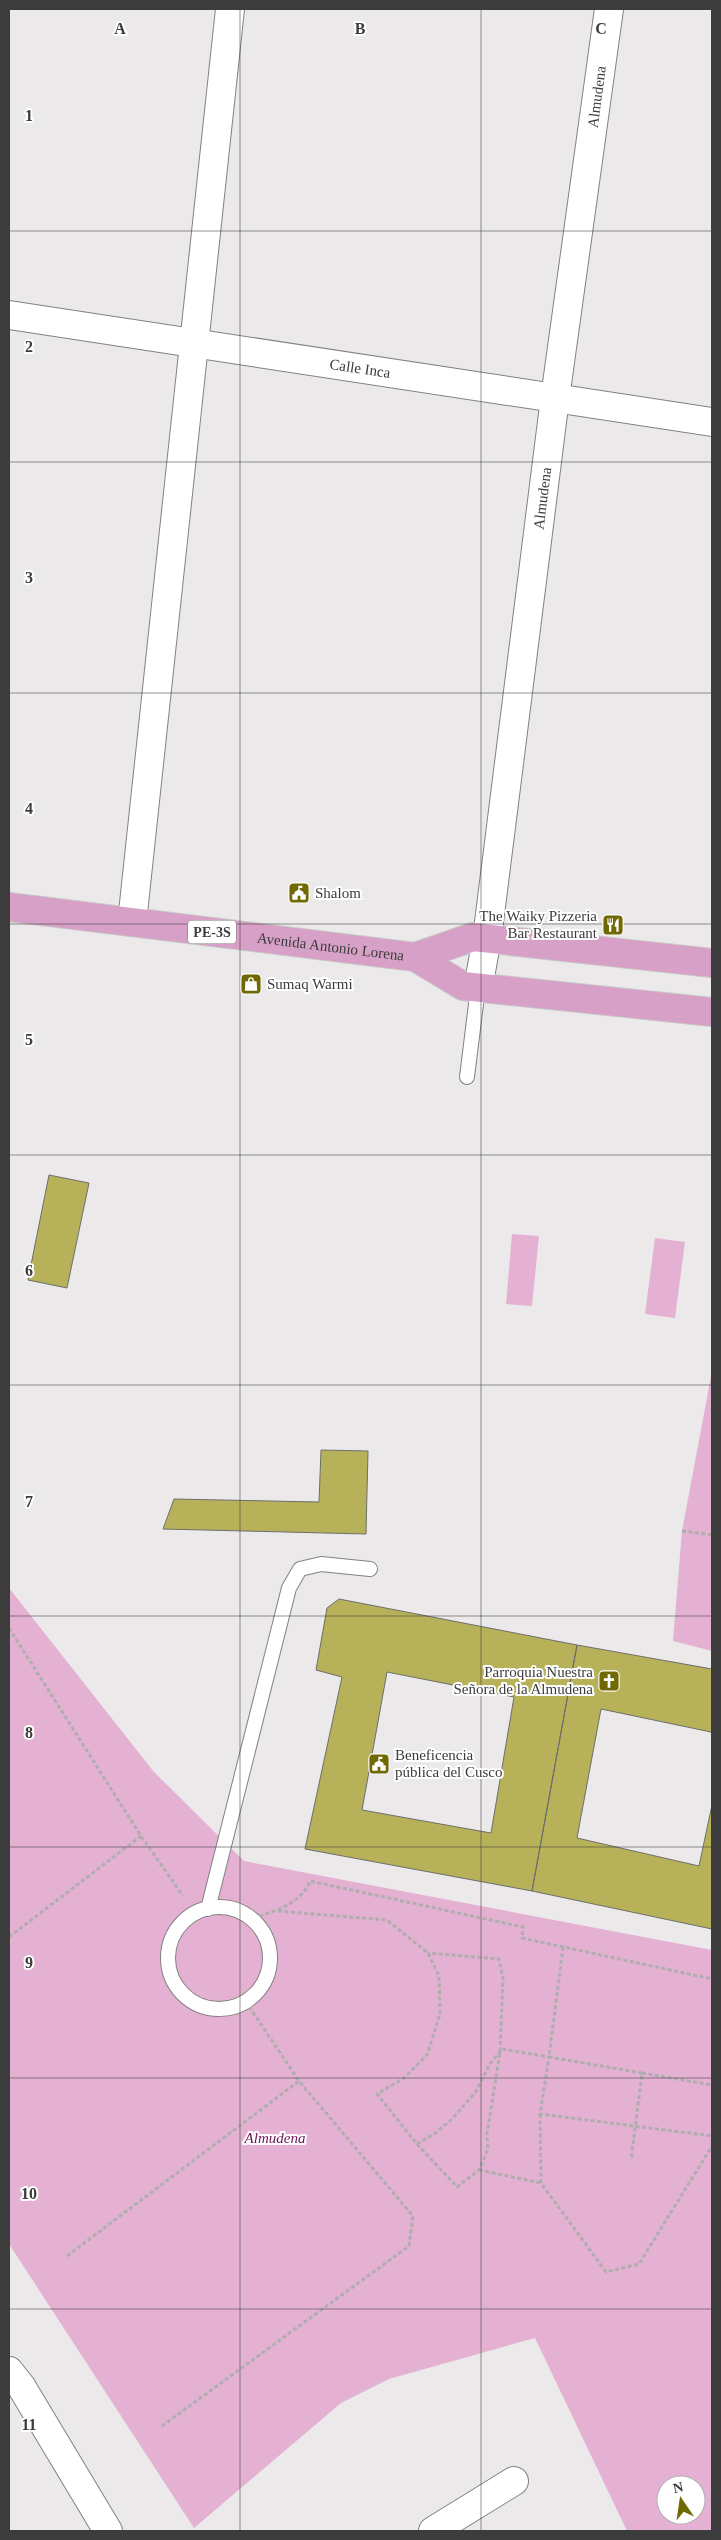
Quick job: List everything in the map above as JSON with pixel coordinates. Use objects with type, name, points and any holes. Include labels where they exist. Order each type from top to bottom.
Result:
[{"type":"highway","name":"Avenida Antonio Lorena","points":[[9,907],[415,957],[463,986],[712,1012]]},
{"type":"highway","name":"Avenida Antonio Lorena","points":[[415,957],[473,937],[712,963]]},
{"type":"street","points":[[132,922],[230,9]]},
{"type":"street","name":"Almudena","points":[[478,988],[487,938],[555,398],[609,9]]},
{"type":"street","name":"Calle Inca","points":[[9,315],[712,422]]},
{"type":"street","points":[[9,2371],[21,2386],[108,2531]]},
{"type":"street","points":[[433,2531],[514,2481]]},
{"type":"lane","points":[[467,1077],[478,988]]},
{"type":"lane","points":[[208,1908],[289,1588],[300,1569],[321,1564],[370,1569]]},
{"type":"lane","points":[[223,1906],[238,1909],[253,1918],[263,1931],[267,1942],[270,1967],[259,1992],[246,2002],[234,2007],[211,2009],[192,2003],[177,1988],[168,1965],[170,1946],[178,1927],[195,1913],[208,1908],[223,1906]]},
{"type":"path","points":[[682,1531],[712,1535]]},
{"type":"path","points":[[9,1629],[141,1836],[195,1913]]},
{"type":"path","points":[[9,1937],[141,1836]]},
{"type":"path","points":[[253,1918],[278,1911],[305,1892],[310,1881],[523,1927],[522,1938],[712,1979]]},
{"type":"path","points":[[278,1911],[387,1920],[428,1953],[438,1976],[440,2014],[427,2056],[404,2078],[377,2094],[417,2144],[457,2187],[479,2170],[488,2149],[487,2134],[500,2052],[503,1978],[499,1959],[428,1953]]},
{"type":"path","points":[[563,1947],[540,2114],[541,2183],[606,2272],[639,2264],[712,2146]]},
{"type":"path","points":[[162,2426],[409,2246],[413,2216],[299,2081],[246,2002]]},
{"type":"path","points":[[417,2144],[434,2134],[452,2119],[475,2094],[490,2064],[502,2049],[712,2084]]},
{"type":"path","points":[[631,2160],[642,2073]]},
{"type":"path","points":[[67,2256],[299,2081]]},
{"type":"path","points":[[540,2114],[712,2136]]},
{"type":"path","points":[[479,2170],[541,2183]]},
{"type":"green space","points":[[512,1234],[539,1236],[532,1306],[506,1304]]},
{"type":"green space","points":[[655,1238],[685,1242],[675,1318],[645,1314]]},
{"type":"green space","points":[[712,1371],[712,1651],[673,1641],[682,1531]]},
{"type":"green space","name":"Almudena","points":[[9,1588],[154,1772],[244,1861],[712,1950],[712,2531],[627,2531],[535,2338],[389,2379],[341,2403],[194,2528],[9,2244]]},
{"type":"building","points":[[49,1175],[89,1183],[67,1288],[28,1280]]},
{"type":"building","points":[[321,1450],[368,1451],[366,1534],[163,1529],[174,1499],[319,1502]]},
{"type":"building","points":[[339,1599],[577,1645],[532,1891],[305,1849],[342,1677],[316,1670],[327,1608]],"holes":[[[387,1672],[514,1697],[491,1833],[362,1810]]]},
{"type":"building","points":[[577,1645],[712,1669],[712,1734],[711,1732],[601,1709],[577,1838],[699,1866],[712,1805],[712,1929],[532,1891]]},
{"type":"place","name":"Shalom","points":[[299,893]]},
{"type":"place","name":"The Waiky Pizzeria Bar Restaurant","points":[[613,925]]},
{"type":"place","name":"Sumaq Warmi","points":[[251,984]]},
{"type":"place","name":"Parroquia Nuestra Señora de la Almudena","points":[[609,1681]]},
{"type":"place","name":"Beneficencia pública del Cusco","points":[[379,1764]]}]
